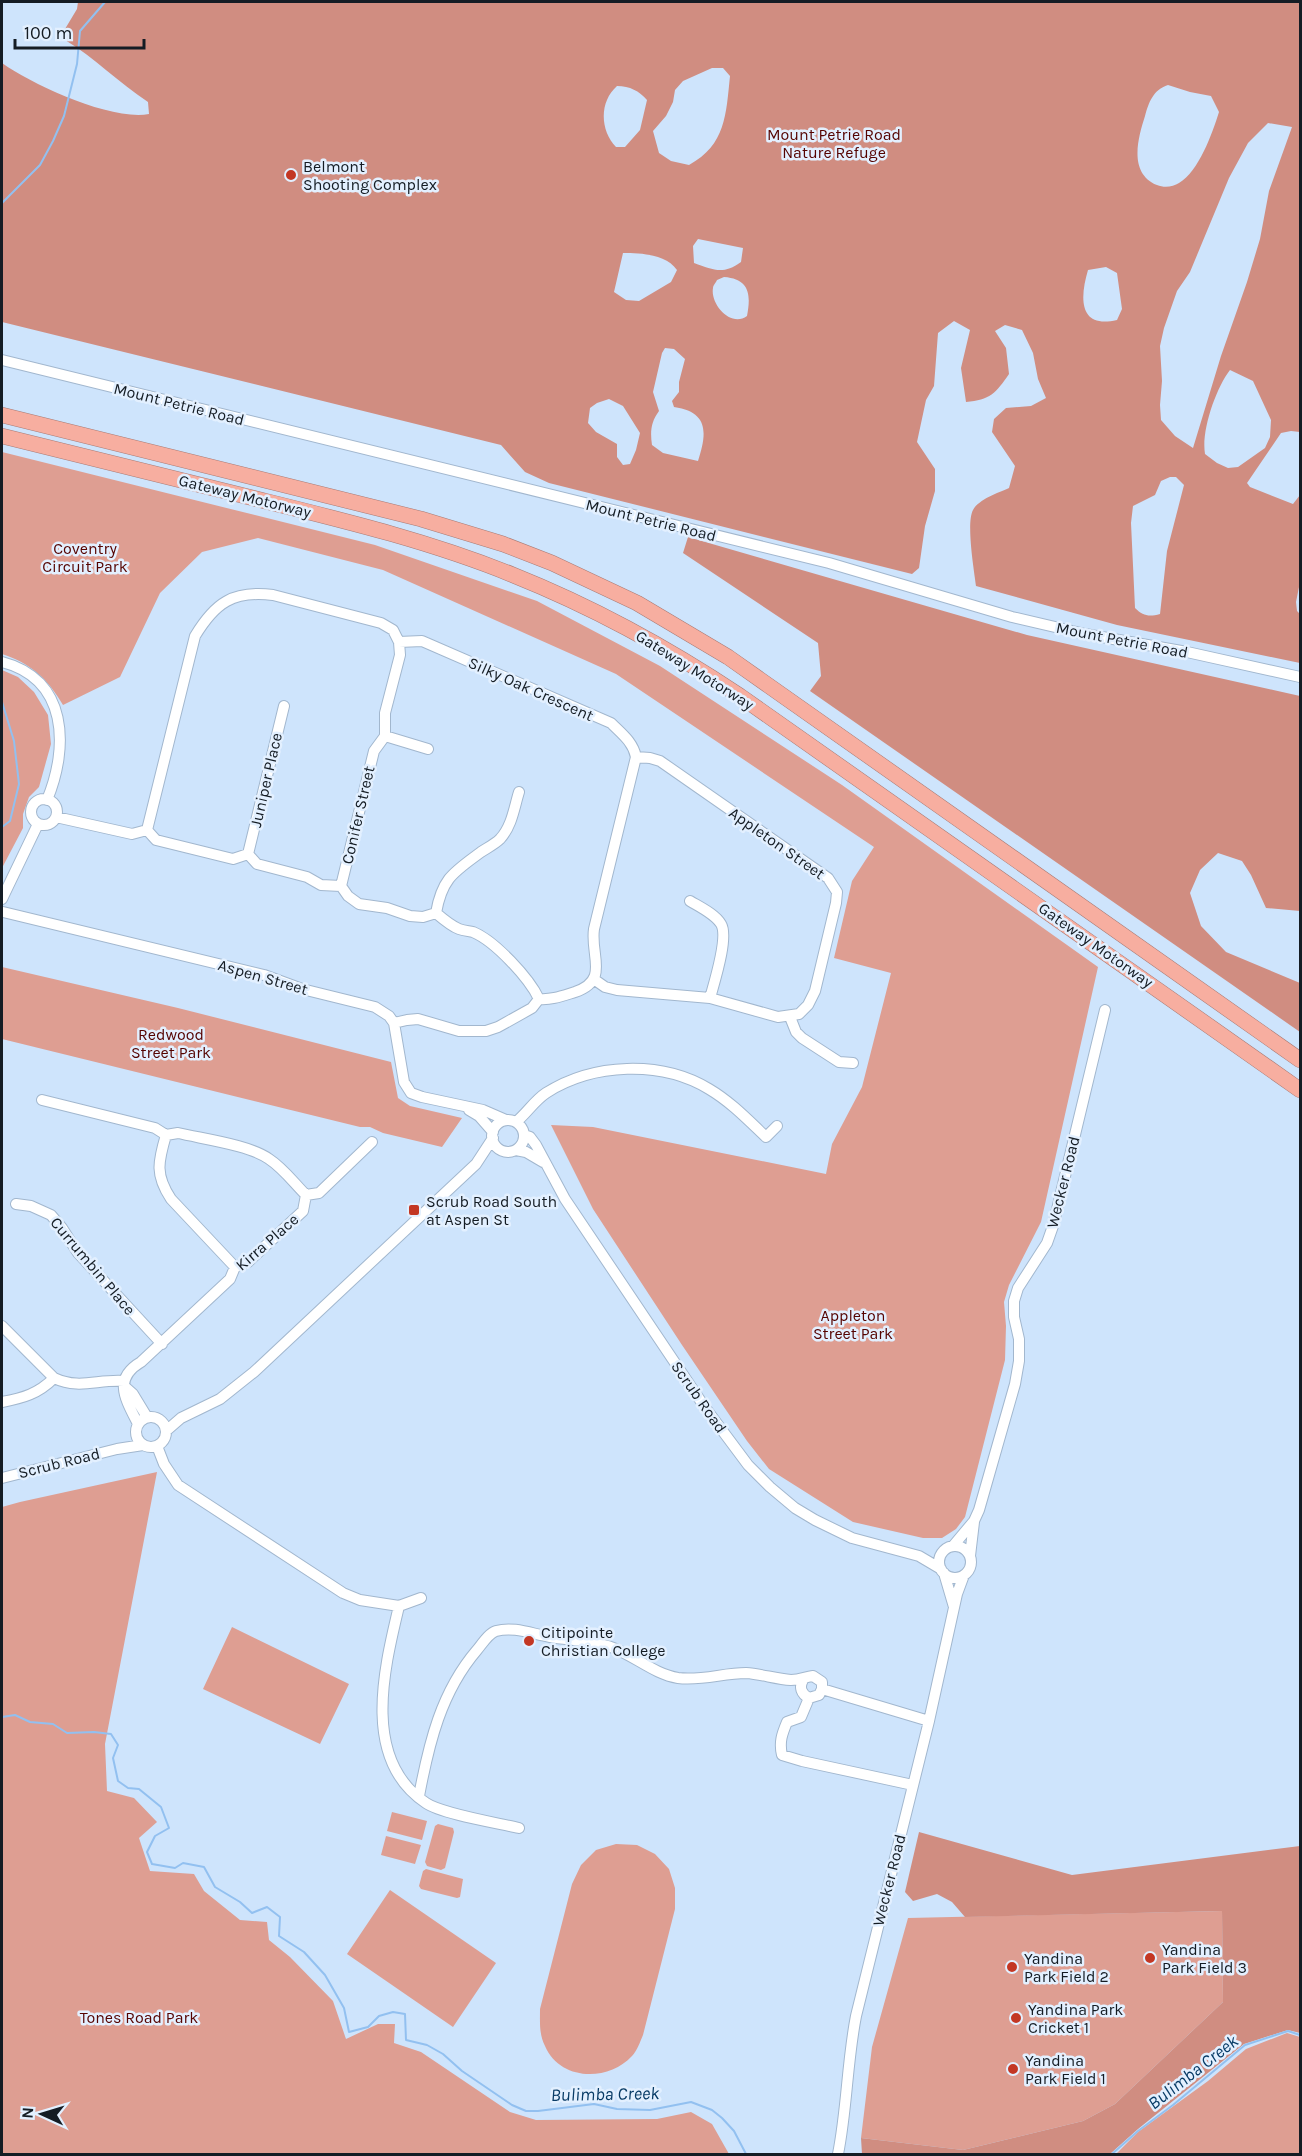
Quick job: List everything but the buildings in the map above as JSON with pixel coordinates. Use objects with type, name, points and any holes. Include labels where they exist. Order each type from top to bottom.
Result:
[{"type":"highway","name":"Gateway Motorway","points":[[2,416],[421,519],[502,544],[552,563],[626,598],[728,657],[1300,1060]]},
{"type":"highway","name":"Gateway Motorway","points":[[2,436],[297,509],[426,544],[513,575],[615,621],[668,650],[740,696],[1300,1090]]},
{"type":"street","name":"Mount Petrie Road","points":[[2,360],[830,563],[1012,617],[1300,677]]},
{"type":"street","points":[[147,830],[195,636],[214,608],[241,596],[257,593],[273,595],[381,623],[393,630],[399,642]]},
{"type":"street","name":"Silky Oak Crescent","points":[[399,642],[422,641],[611,723],[630,741],[636,757]]},
{"type":"street","name":"Conifer Street","points":[[341,886],[374,751],[385,736],[384,713],[400,655],[399,642]]},
{"type":"street","points":[[2,662],[16,666],[42,686],[59,718],[60,755],[53,786],[47,800]]},
{"type":"street","name":"Juniper Place","points":[[248,854],[284,706]]},
{"type":"street","points":[[385,736],[428,749]]},
{"type":"street","points":[[539,999],[551,1000],[587,988],[595,980],[597,969],[592,938],[636,757]]},
{"type":"street","name":"Appleton Street","points":[[636,757],[660,761],[834,884],[837,892],[836,903],[815,991],[808,1005],[799,1014],[790,1017]]},
{"type":"street","points":[[436,913],[444,883],[457,869],[499,840],[508,828],[519,792]]},
{"type":"street","points":[[47,800],[56,807],[56,817],[48,825],[38,824],[32,817],[32,808],[38,801],[47,800]]},
{"type":"street","points":[[56,817],[132,834],[147,830]]},
{"type":"street","points":[[2,899],[38,824]]},
{"type":"street","points":[[147,830],[156,840],[233,859],[248,854],[257,864],[308,877],[321,885],[341,886],[348,896],[359,904],[387,908],[410,916],[423,917],[436,913]]},
{"type":"street","points":[[690,901],[716,917],[722,925],[724,939],[710,998]]},
{"type":"street","name":"Aspen Street","points":[[2,910],[264,975],[302,989],[375,1007],[389,1016],[394,1023]]},
{"type":"street","points":[[436,913],[460,930],[474,933],[497,949],[534,987],[539,999]]},
{"type":"street","points":[[595,980],[605,987],[616,990],[710,998],[778,1017],[790,1017],[796,1032],[802,1038],[839,1062],[854,1063]]},
{"type":"street","points":[[516,1150],[522,1144],[524,1135],[523,1130],[511,1121],[483,1110],[422,1097],[411,1092],[404,1082],[394,1023],[418,1019],[459,1031],[486,1031],[532,1008],[539,999]]},
{"type":"street","name":"Wecker Road","points":[[837,2154],[844,2124],[850,2050],[856,2016],[929,1721],[954,1607],[964,1575],[970,1566],[974,1521],[1015,1384],[1019,1360],[1019,1339],[1014,1317],[1014,1301],[1018,1288],[1047,1243],[1053,1226],[1105,1010]]},
{"type":"street","points":[[166,1431],[181,1418],[220,1399],[254,1372],[476,1164],[498,1124],[511,1121],[544,1094],[568,1080],[623,1068],[678,1075],[707,1088],[729,1103],[764,1139],[777,1126]]},
{"type":"street","name":"Kirra Place","points":[[42,1100],[155,1128],[166,1135],[178,1133],[256,1152],[281,1168],[306,1195],[303,1211],[248,1262],[235,1267],[230,1279],[162,1344],[130,1369],[124,1384]]},
{"type":"street","points":[[463,1107],[479,1116],[493,1135],[496,1146],[503,1151]]},
{"type":"street","points":[[166,1135],[159,1160],[159,1174],[163,1186],[171,1199],[235,1267]]},
{"type":"street","name":"Scrub Road","points":[[524,1135],[530,1137],[536,1145],[565,1199],[697,1396],[748,1465],[795,1508],[834,1530],[880,1547],[919,1556],[943,1571]]},
{"type":"street","points":[[306,1195],[319,1193],[372,1142]]},
{"type":"street","points":[[476,1164],[503,1151],[516,1150],[526,1152],[544,1162]]},
{"type":"street","name":"Currumbin Place","points":[[16,1204],[31,1206],[51,1215],[78,1253],[162,1344]]},
{"type":"street","points":[[2,1326],[54,1378],[65,1383],[79,1385],[109,1380],[124,1384],[125,1400],[140,1425],[142,1445],[157,1446],[165,1439],[166,1431],[160,1420]]},
{"type":"street","points":[[2,1402],[34,1394],[54,1378]]},
{"type":"street","points":[[140,1425],[154,1417],[160,1420],[181,1418]]},
{"type":"street","name":"Scrub Road","points":[[117,1449],[140,1425]]},
{"type":"street","name":"Scrub Road","points":[[2,1478],[117,1449],[142,1445]]},
{"type":"street","points":[[157,1446],[164,1464],[178,1485],[343,1593],[360,1600],[399,1606],[421,1598]]},
{"type":"street","name":"Wecker Road","points":[[954,1607],[940,1559],[974,1521]]},
{"type":"street","points":[[949,1548],[963,1548],[970,1556]]},
{"type":"street","name":"Scrub Road","points":[[919,1556],[949,1548]]},
{"type":"street","points":[[943,1571],[954,1578],[964,1575]]},
{"type":"street","points":[[399,1606],[385,1673],[385,1741],[393,1765],[402,1781],[426,1803],[519,1828]]},
{"type":"street","points":[[419,1796],[428,1748],[443,1707],[462,1667],[493,1632],[508,1629],[606,1646],[627,1654],[660,1672],[678,1678],[703,1679],[747,1673],[790,1680],[816,1677],[822,1682],[822,1689],[819,1695],[809,1698]]},
{"type":"street","points":[[803,1680],[801,1690],[809,1698]]},
{"type":"street","points":[[822,1689],[929,1721]]},
{"type":"street","points":[[809,1698],[801,1717],[787,1722],[782,1732],[780,1745],[782,1755],[913,1785]]},
{"type":"green space","name":"Mount Petrie Road Nature Refuge","points":[[78,2],[1300,2],[1300,432],[1281,433],[1247,483],[1250,487],[1293,504],[1300,495],[1300,582],[1296,602],[1297,611],[1300,614],[1300,663],[1117,625],[976,586],[970,536],[971,516],[976,506],[984,500],[1009,488],[1015,466],[992,432],[994,419],[1006,408],[1031,406],[1046,398],[1038,379],[1033,353],[1022,330],[1005,325],[995,331],[1006,348],[1009,374],[992,394],[966,402],[961,368],[970,330],[954,321],[938,333],[934,386],[926,400],[917,442],[935,469],[935,491],[925,526],[919,568],[912,574],[549,483],[525,472],[501,445],[2,322],[2,63],[52,91],[94,107],[133,115],[149,114],[148,102],[65,40],[65,29],[77,9]],"holes":[[[712,68],[723,68],[730,76],[725,116],[717,138],[701,157],[689,165],[671,161],[659,153],[653,131],[666,116],[673,102],[675,90],[683,81]],[[1168,85],[1211,96],[1219,112],[1213,131],[1193,170],[1179,183],[1168,187],[1157,185],[1148,179],[1142,172],[1138,154],[1140,134],[1150,101],[1159,90]],[[617,86],[634,90],[647,100],[640,130],[625,147],[616,147],[607,133],[604,116],[607,100]],[[1268,123],[1292,127],[1269,191],[1260,239],[1193,448],[1175,436],[1161,420],[1160,405],[1162,381],[1160,346],[1164,328],[1177,291],[1190,272],[1229,178],[1248,143]],[[698,239],[743,248],[741,262],[729,269],[713,269],[694,263],[693,246]],[[623,253],[645,254],[660,258],[677,270],[671,282],[639,301],[626,300],[614,292]],[[1106,267],[1117,273],[1122,309],[1117,320],[1104,322],[1095,320],[1089,315],[1083,300],[1088,270]],[[724,277],[733,278],[744,285],[749,301],[747,316],[741,319],[728,317],[718,307],[713,287],[717,280]],[[665,348],[674,349],[685,359],[679,392],[672,401],[674,407],[694,414],[702,425],[704,433],[698,461],[663,453],[652,445],[652,427],[659,411],[653,392],[662,353]],[[1230,370],[1253,381],[1271,420],[1270,437],[1265,448],[1238,467],[1228,468],[1205,454],[1207,422],[1215,398]],[[609,399],[623,406],[640,433],[630,464],[623,465],[617,457],[617,444],[596,432],[588,423],[590,408],[597,403]],[[1170,477],[1176,477],[1184,485],[1167,551],[1160,614],[1156,615],[1149,616],[1135,608],[1131,523],[1133,506],[1155,495],[1161,481]]]},
{"type":"green space","name":"Appleton Street Park","points":[[2,452],[375,545],[537,601],[660,666],[842,785],[1098,967],[1041,1222],[1009,1285],[1004,1302],[1005,1360],[965,1517],[956,1529],[942,1538],[923,1538],[853,1522],[769,1469],[747,1441],[682,1345],[593,1209],[551,1125],[593,1127],[826,1174],[832,1144],[862,1087],[891,973],[834,958],[852,881],[874,847],[616,674],[383,570],[258,538],[202,552],[160,593],[120,677],[63,705],[51,687],[30,667],[2,654]]},
{"type":"green space","points":[[688,537],[1027,635],[1300,696],[1300,911],[1266,908],[1242,861],[1218,853],[1200,870],[1190,893],[1201,926],[1226,952],[1300,983],[1300,1032],[810,691],[821,676],[818,643],[683,553]]},
{"type":"green space","points":[[2,670],[18,677],[34,692],[48,715],[51,744],[39,787],[29,797],[23,814],[23,828],[2,868]]},
{"type":"green space","name":"Redwood Street Park","points":[[2,967],[178,1008],[391,1062],[398,1098],[410,1106],[462,1118],[442,1147],[383,1133],[370,1127],[360,1127],[2,1039]]},
{"type":"green space","name":"Tones Road Park","points":[[157,1472],[105,1744],[107,1791],[134,1798],[157,1822],[139,1838],[150,1871],[194,1874],[204,1891],[240,1920],[267,1922],[269,1940],[290,1957],[333,2001],[346,2039],[378,2024],[395,2024],[394,2043],[421,2052],[510,2112],[536,2120],[657,2119],[691,2112],[712,2124],[729,2154],[2,2154],[2,1507]]},
{"type":"green space","points":[[232,1627],[349,1684],[320,1744],[203,1689]]},
{"type":"green space","points":[[392,1812],[427,1821],[422,1840],[387,1831]]},
{"type":"green space","points":[[438,1824],[453,1828],[454,1832],[445,1868],[441,1870],[427,1866],[425,1862],[435,1826]]},
{"type":"green space","points":[[919,1832],[1072,1875],[1300,1846],[1300,2033],[1288,2030],[1244,2044],[1110,2154],[862,2154],[861,2138],[963,2150],[1083,2121],[1115,2104],[1223,2002],[1222,1911],[965,1917],[952,1902],[937,1894],[913,1901],[905,1892]]},
{"type":"green space","points":[[386,1836],[421,1845],[415,1864],[381,1855]]},
{"type":"green space","points":[[616,1844],[637,1845],[655,1854],[669,1869],[675,1888],[675,1909],[643,2035],[637,2049],[622,2064],[610,2070],[585,2074],[562,2066],[552,2058],[542,2037],[540,2009],[572,1884],[581,1865],[596,1850]]},
{"type":"green space","points":[[426,1869],[463,1879],[460,1897],[421,1889],[419,1886],[423,1871]]},
{"type":"green space","points":[[390,1890],[496,1963],[453,2027],[347,1954]]},
{"type":"green space","points":[[1222,1911],[1223,2002],[1115,2104],[1083,2121],[963,2150],[861,2138],[872,2047],[908,1918]]},
{"type":"green space","points":[[1287,2033],[1300,2037],[1300,2154],[1116,2154],[1138,2132],[1208,2081],[1246,2049]]},
{"type":"waterway","points":[[2,203],[40,165],[53,141],[64,116],[77,64],[80,31],[105,2]]},
{"type":"waterway","points":[[2,702],[14,741],[19,784],[10,821],[2,827]]},
{"type":"waterway","name":"Bulimba Creek","points":[[2,1717],[15,1715],[30,1722],[53,1724],[67,1733],[111,1734],[118,1745],[113,1758],[118,1781],[128,1788],[139,1789],[161,1807],[169,1828],[155,1836],[147,1852],[152,1864],[175,1868],[183,1863],[204,1867],[215,1887],[240,1902],[252,1913],[267,1907],[280,1917],[279,1936],[304,1952],[325,1975],[344,2008],[349,2032],[368,2027],[379,2016],[393,2012],[405,2014],[406,2040],[427,2045],[443,2054],[462,2071],[512,2105],[526,2111],[594,2104],[617,2109],[650,2110],[691,2102],[712,2110],[722,2118],[734,2131],[746,2154]]},
{"type":"waterway","name":"Bulimba Creek","points":[[1112,2154],[1245,2045],[1288,2031],[1300,2035]]},
{"type":"place","name":"Belmont Shooting Complex","points":[[291,175]]},
{"type":"place","name":"Scrub Road South at Aspen St","points":[[414,1210]]},
{"type":"place","name":"Citipointe Christian College","points":[[529,1641]]},
{"type":"place","name":"Yandina Park Field 3","points":[[1150,1958]]},
{"type":"place","name":"Yandina Park Field 2","points":[[1012,1967]]},
{"type":"place","name":"Yandina Park Cricket 1","points":[[1016,2018]]},
{"type":"place","name":"Yandina Park Field 1","points":[[1013,2069]]},
{"type":"park label","name":"Coventry Circuit Park","points":[[85,557]]}]
